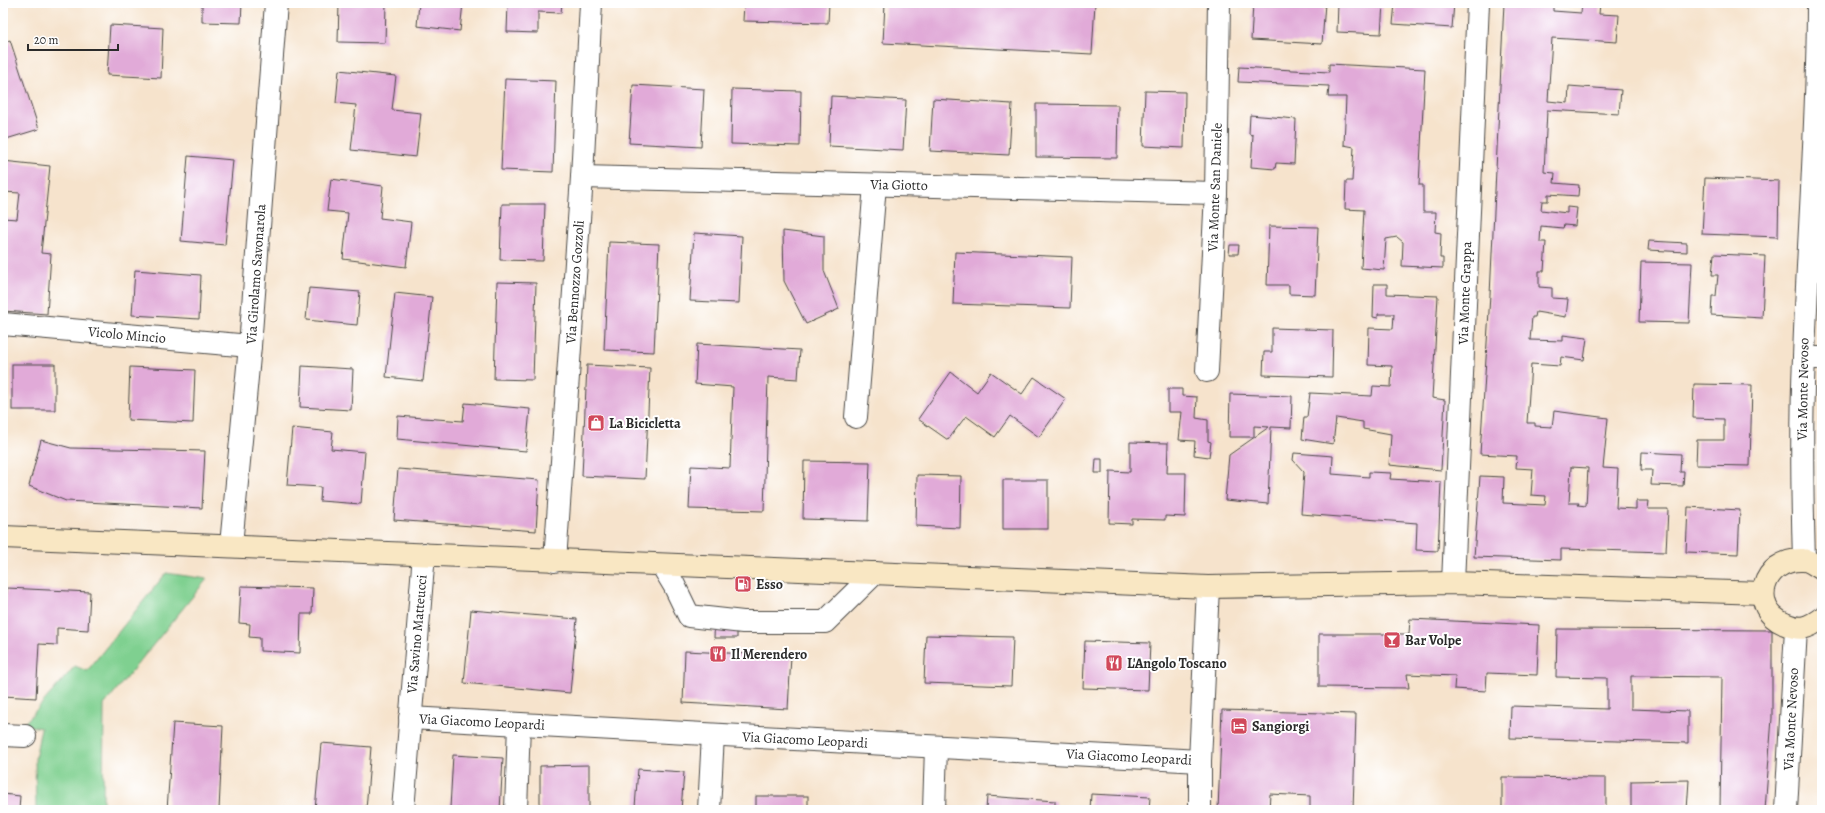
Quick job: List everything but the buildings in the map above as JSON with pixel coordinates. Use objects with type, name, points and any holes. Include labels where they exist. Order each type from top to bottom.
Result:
[{"type":"street","name":"Via Girolamo Savonarola","points":[[231,545],[250,346],[276,3]]},
{"type":"street","name":"Via Bennozzo Gozzoli","points":[[555,561],[582,177],[591,3]]},
{"type":"street","name":"Via Monte San Daniele","points":[[1207,371],[1216,193],[1219,3]]},
{"type":"street","name":"Via Monte Grappa","points":[[1453,583],[1478,3]]},
{"type":"street","name":"Via Monte Nevoso","points":[[1813,564],[1802,468],[1813,358],[1817,161],[1818,3]]},
{"type":"street","name":"Via Giotto","points":[[582,177],[1216,193]]},
{"type":"street","points":[[856,417],[875,185]]},
{"type":"street","name":"Vicolo Mincio","points":[[3,324],[250,346]]},
{"type":"street","points":[[3,537],[231,545],[555,561],[1208,587],[1453,583],[1763,593]]},
{"type":"street","name":"Via Savino Matteucci","points":[[403,810],[424,554]]},
{"type":"street","points":[[1813,564],[1783,562],[1774,568],[1767,578],[1763,593],[1766,606],[1776,620],[1796,629],[1811,626],[1822,618]]},
{"type":"street","points":[[662,565],[674,584],[689,616],[743,622],[825,622],[875,573]]},
{"type":"street","points":[[1200,810],[1200,761],[1208,587]]},
{"type":"street","name":"Via Monte Nevoso","points":[[1786,810],[1796,629]]},
{"type":"street","name":"Via Giacomo Leopardi","points":[[410,718],[1200,761]]},
{"type":"street","points":[[516,810],[519,724]]},
{"type":"street","points":[[709,810],[713,734]]},
{"type":"street","points":[[3,735],[26,736]]},
{"type":"street","points":[[934,810],[936,747]]},
{"type":"green space","points":[[166,573],[207,579],[104,705],[103,810],[36,810],[35,759],[41,728],[23,725],[75,666],[87,671]]},
{"type":"place","name":"La Bicicletta","points":[[596,423]]},
{"type":"place","name":"Esso","points":[[743,584]]},
{"type":"place","name":"Bar Volpe","points":[[1392,640]]},
{"type":"place","name":"Il Merendero","points":[[718,654]]},
{"type":"place","name":"L'Angolo Toscano","points":[[1114,663]]},
{"type":"place","name":"Sangiorgi","points":[[1239,726]]}]
